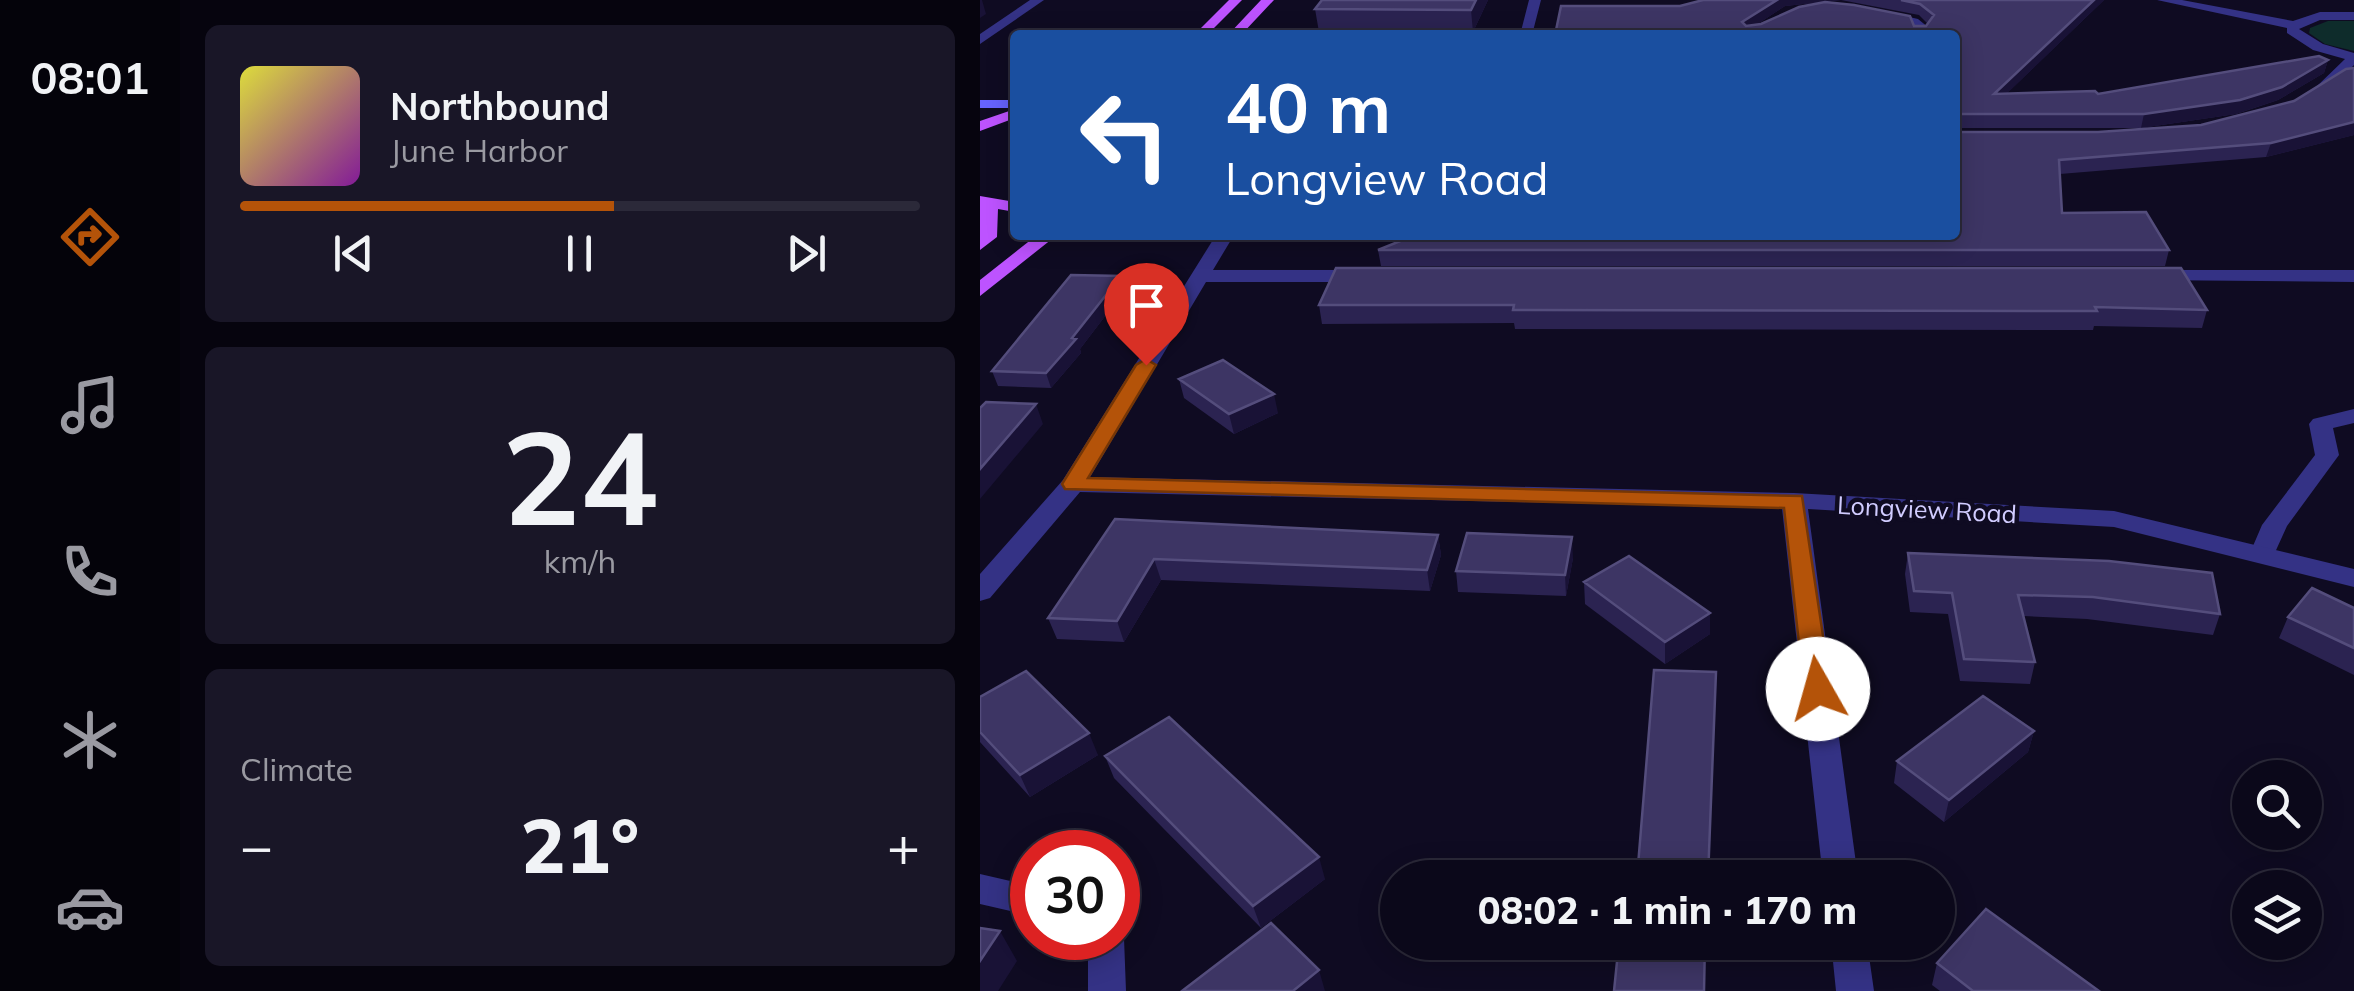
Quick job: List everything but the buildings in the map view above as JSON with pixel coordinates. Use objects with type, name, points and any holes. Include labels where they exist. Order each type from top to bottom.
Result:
[{"type":"main road","points":[[1205,30],[1236,0]]},
{"type":"main road","points":[[1239,30],[1268,0]]},
{"type":"main road","points":[[980,126],[1010,115]]},
{"type":"main road","points":[[980,244],[988,237],[985,202],[1010,206]]},
{"type":"main road","points":[[980,290],[1042,240]]},
{"type":"street","points":[[980,40],[1038,0]]},
{"type":"street","points":[[1527,30],[1535,0]]},
{"type":"street","points":[[2163,0],[2294,25],[2310,18],[2354,16]]},
{"type":"street","points":[[1866,12],[1914,22],[1922,30]]},
{"type":"street","points":[[2294,25],[2296,36],[2304,42],[2354,57],[2336,78],[2306,100]]},
{"type":"street","points":[[980,104],[1010,104]]},
{"type":"street","points":[[980,592],[1073,484],[1222,240]]},
{"type":"street","points":[[1200,276],[1380,276]]},
{"type":"street","points":[[2130,276],[2354,276]]},
{"type":"street","points":[[2263,553],[2275,525],[2327,455],[2320,424],[2354,416]]},
{"type":"street","name":"Longview Road","points":[[1073,484],[1794,501],[2114,519],[2354,578]]},
{"type":"street","points":[[1794,501],[1839,860]]},
{"type":"street","points":[[980,888],[1010,896]]},
{"type":"street","points":[[1106,960],[1107,991]]},
{"type":"street","points":[[1851,960],[1855,991]]},
{"type":"green space","points":[[2328,21],[2354,21],[2354,51],[2325,44],[2309,33],[2310,28]]},
{"type":"route","points":[[1146,365],[1073,484],[1794,501],[1818,689]]}]
